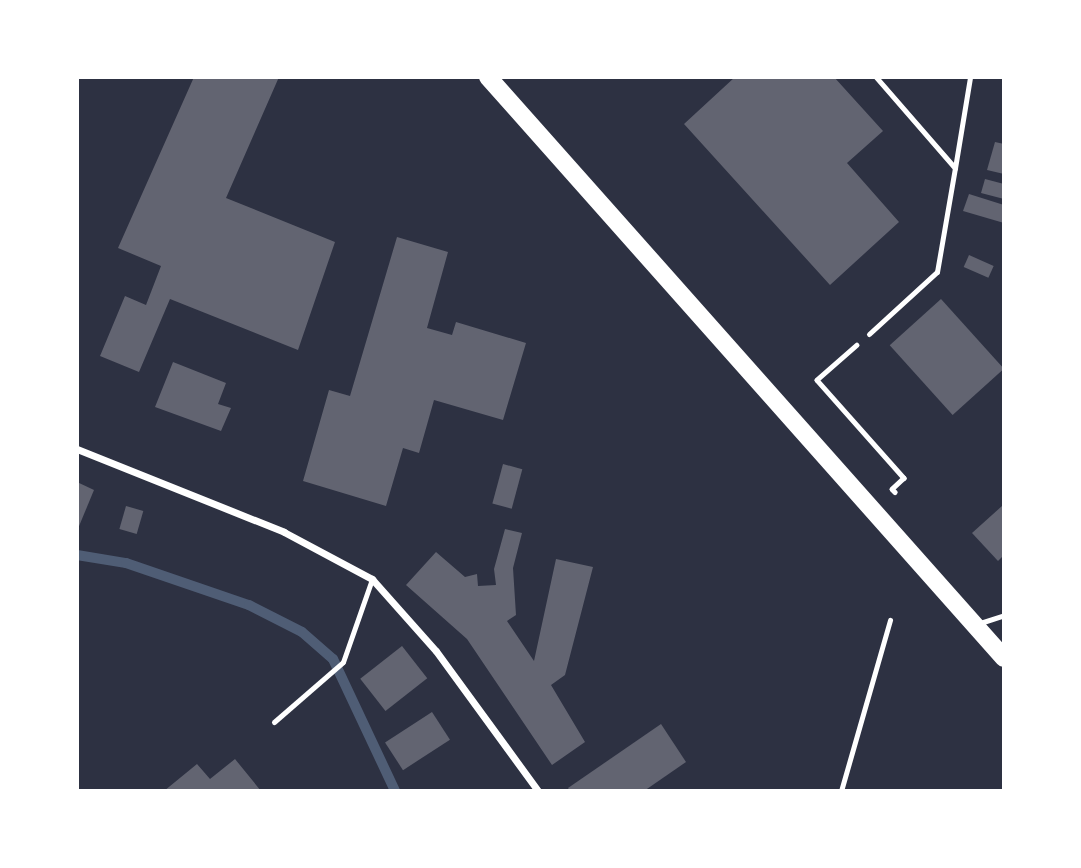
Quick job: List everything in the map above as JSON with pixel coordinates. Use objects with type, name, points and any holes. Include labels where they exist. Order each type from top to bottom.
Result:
[{"type":"main road","points":[[488,77],[1004,659]]},
{"type":"street","points":[[77,449],[284,531],[372,579],[436,651],[538,791]]},
{"type":"lane","points":[[876,77],[955,168]]},
{"type":"lane","points":[[869,334],[937,272],[970,77]]},
{"type":"lane","points":[[274,722],[329,670],[343,662],[372,579]]},
{"type":"lane","points":[[974,625],[1004,615]]},
{"type":"lane","points":[[841,791],[890,620]]},
{"type":"path","points":[[869,334],[817,380],[904,478],[892,489],[901,499]]},
{"type":"building","points":[[194,77],[279,77],[226,198],[335,242],[298,350],[170,299],[139,372],[100,356],[125,296],[146,305],[161,266],[118,248]]},
{"type":"building","points":[[735,77],[834,77],[883,131],[847,163],[899,222],[830,285],[684,124]]},
{"type":"building","points":[[995,142],[1004,144],[1004,174],[987,170]]},
{"type":"building","points":[[985,179],[1004,184],[1004,199],[981,193]]},
{"type":"building","points":[[969,194],[1004,205],[1004,223],[963,211]]},
{"type":"building","points":[[397,237],[448,252],[427,328],[452,335],[456,322],[526,343],[503,420],[434,400],[419,453],[403,448],[386,506],[303,481],[329,390],[350,396]]},
{"type":"building","points":[[969,255],[994,266],[988,278],[964,267]]},
{"type":"building","points":[[941,299],[1004,369],[953,415],[890,345]]},
{"type":"building","points":[[173,362],[226,383],[218,404],[231,408],[221,431],[155,407]]},
{"type":"building","points":[[503,464],[522,469],[512,509],[492,504]]},
{"type":"building","points":[[77,482],[94,490],[77,531]]},
{"type":"building","points":[[126,506],[143,511],[137,534],[119,529]]},
{"type":"building","points":[[1002,506],[1004,555],[998,561],[972,533]]},
{"type":"building","points":[[505,529],[522,533],[513,568],[516,615],[507,621],[534,661],[556,559],[593,567],[565,675],[551,685],[585,742],[552,765],[467,639],[406,585],[436,552],[465,577],[477,574],[478,586],[496,585],[494,569]]},
{"type":"building","points":[[402,646],[427,678],[385,711],[360,679]]},
{"type":"building","points":[[432,712],[450,740],[403,770],[385,742]]},
{"type":"building","points":[[661,724],[686,762],[644,791],[570,791],[568,788]]},
{"type":"building","points":[[235,759],[261,791],[164,791],[197,764],[210,779]]},
{"type":"waterway","points":[[77,555],[126,563],[249,605],[302,632],[333,659],[395,791]]}]
